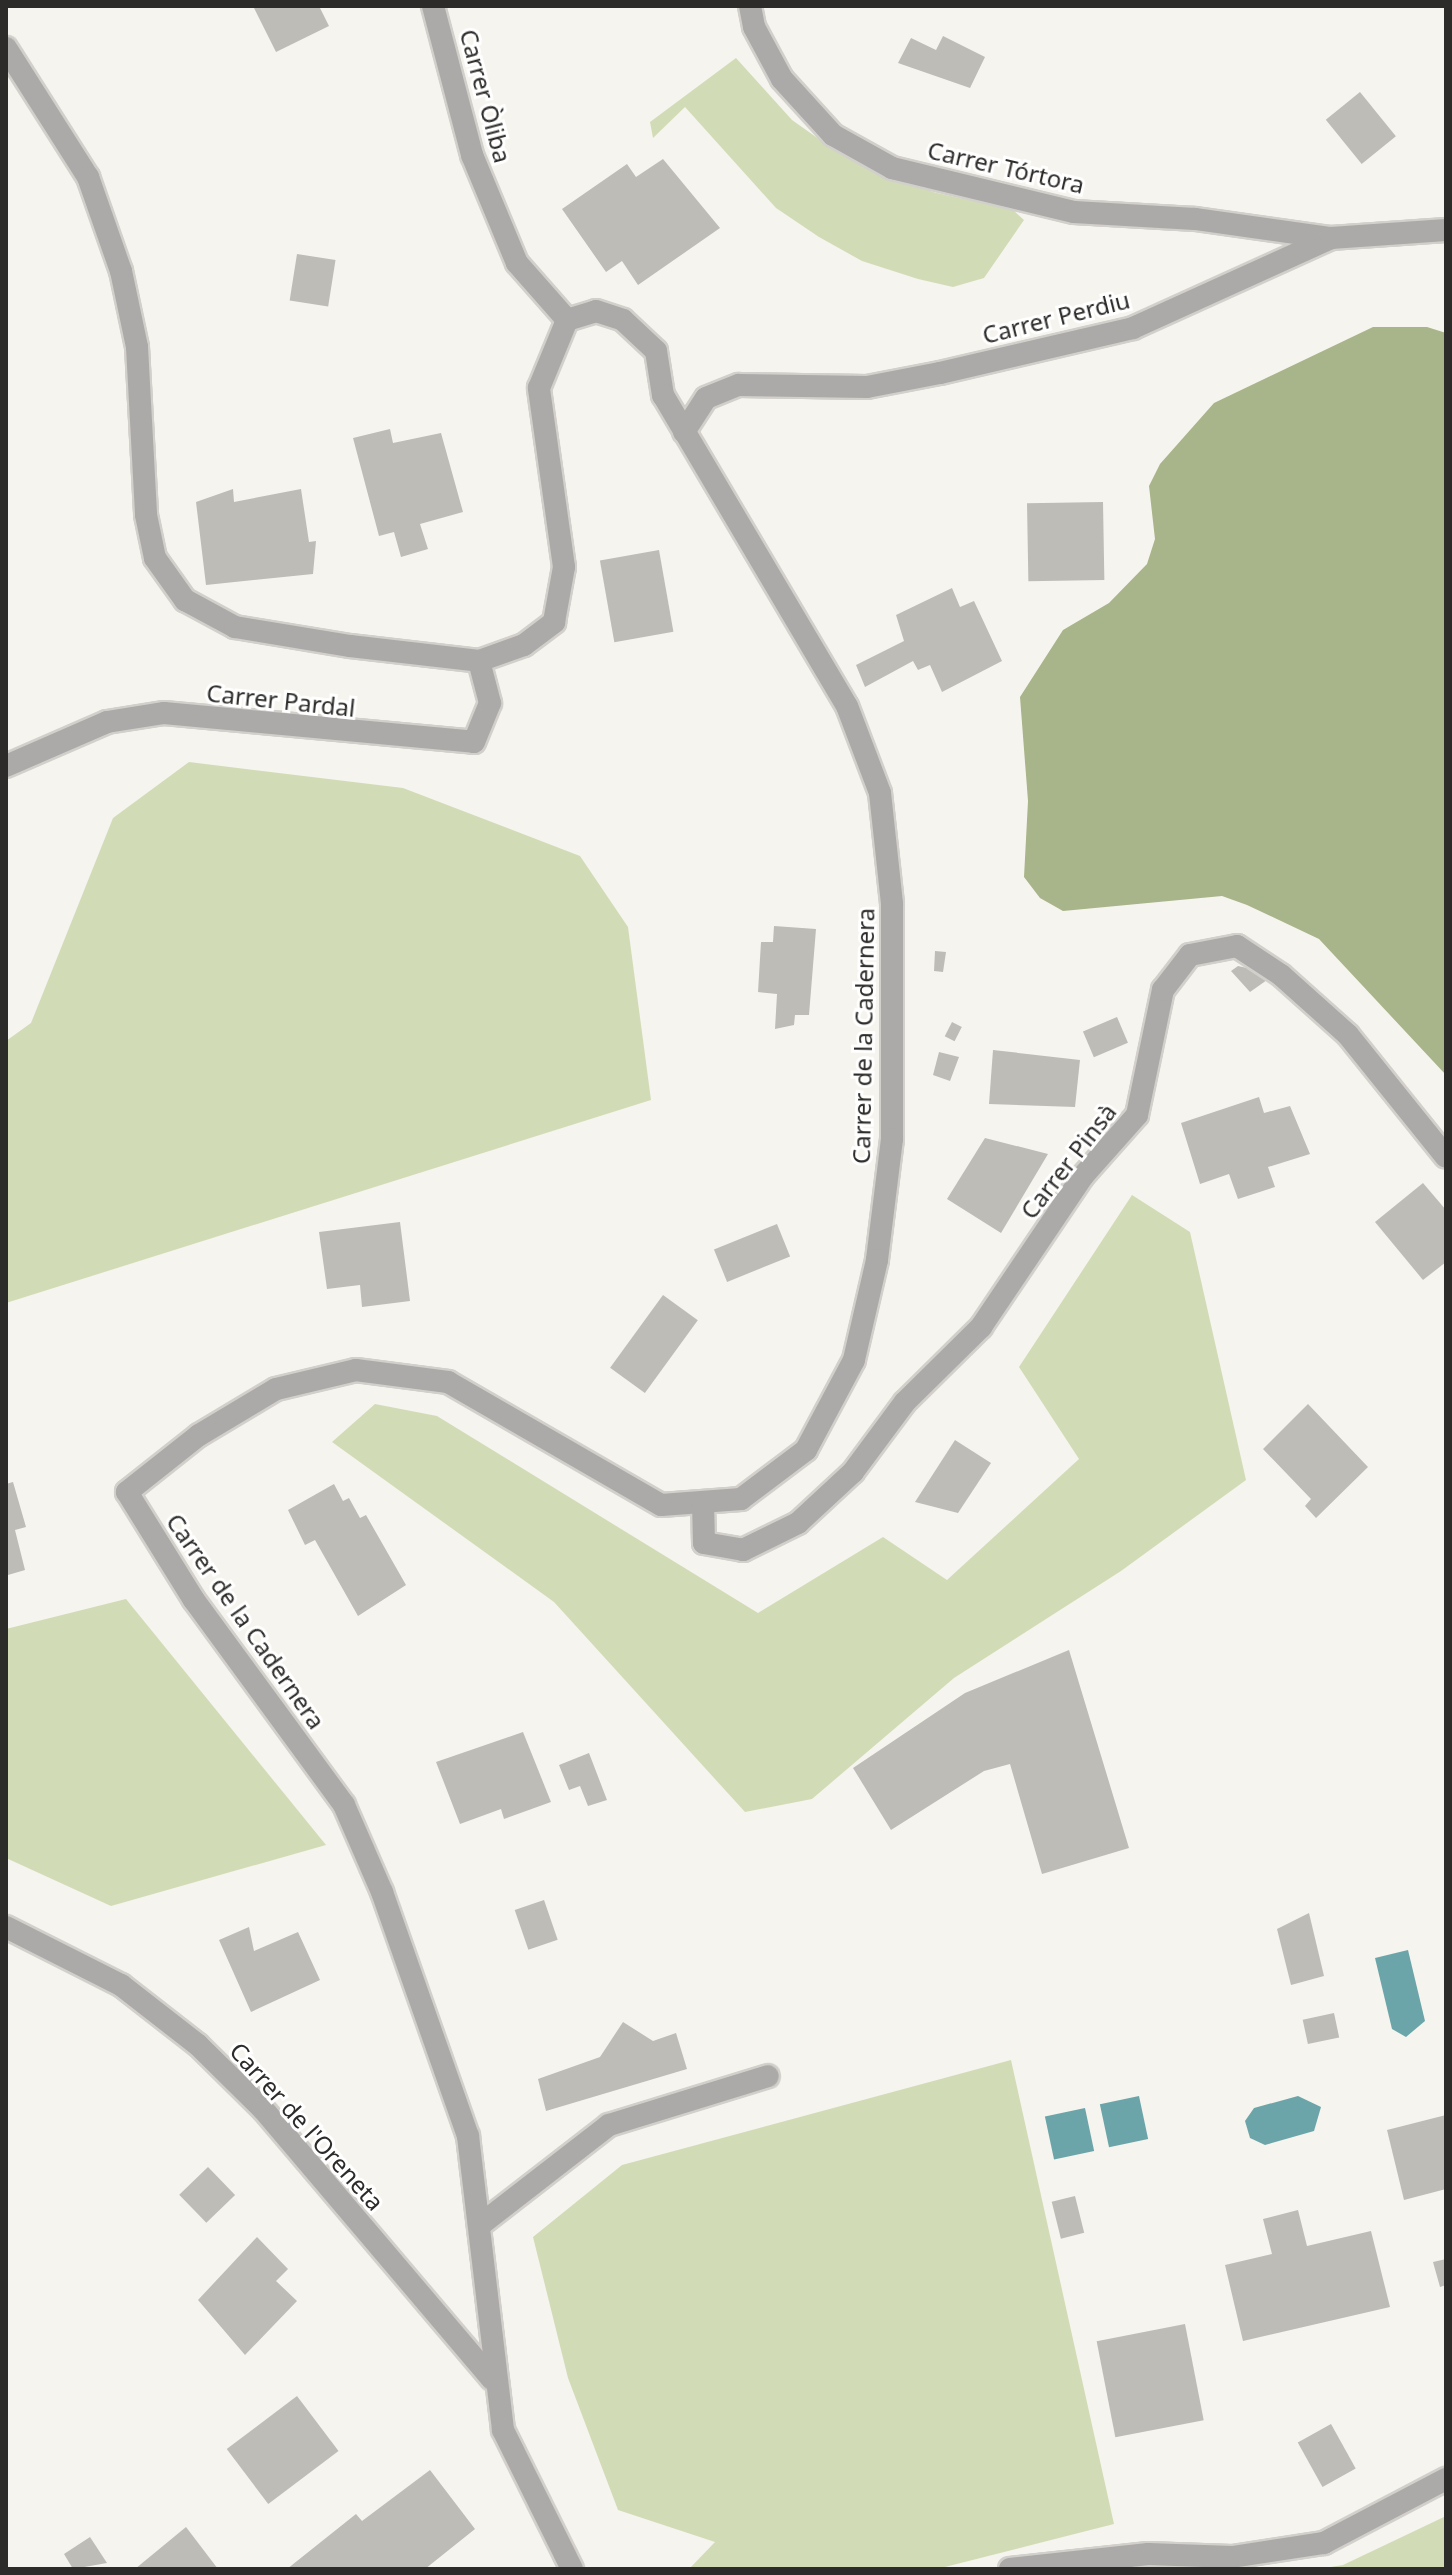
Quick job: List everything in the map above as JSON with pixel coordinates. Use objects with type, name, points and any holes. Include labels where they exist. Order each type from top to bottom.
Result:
[{"type":"street","name":"Carrer Òliba","points":[[433,6],[472,155],[517,263],[567,320]]},
{"type":"street","name":"Carrer Tórtora","points":[[750,6],[754,27],[782,79],[833,135],[892,168],[1074,212],[1195,219],[1331,238]]},
{"type":"street","points":[[6,48],[88,177],[121,271],[137,347],[146,515],[155,558],[185,600],[235,627],[479,661],[524,645],[554,622],[564,567],[539,388],[567,320]]},
{"type":"street","name":"Carrer Perdiu","points":[[684,432],[706,398],[739,385],[867,387],[1133,328],[1331,238],[1446,230]]},
{"type":"street","name":"Carrer de la Cadernera","points":[[567,320],[596,311],[623,320],[656,351],[663,395],[847,706],[880,793],[892,904],[892,1139],[877,1260],[854,1360],[806,1450],[741,1499],[661,1505],[448,1382],[356,1370],[276,1389],[199,1435],[127,1492],[194,1600],[344,1805],[382,1892],[468,2136],[490,2287],[492,2379],[503,2430],[572,2569]]},
{"type":"street","name":"Carrer Pardal","points":[[6,766],[107,722],[164,713],[474,742],[490,703],[479,661]]},
{"type":"street","name":"Carrer Pinsà","points":[[703,1502],[704,1543],[743,1550],[798,1523],[853,1472],[905,1402],[981,1327],[1082,1177],[1137,1115],[1163,990],[1190,955],[1237,946],[1281,975],[1348,1035],[1446,1157]]},
{"type":"street","name":"Carrer de l'Oreneta","points":[[6,1927],[121,1985],[198,2045],[263,2109],[492,2379]]},
{"type":"street","points":[[480,2225],[609,2125],[768,2076]]},
{"type":"street","points":[[1010,2569],[1148,2554],[1232,2557],[1324,2543],[1446,2479]]},
{"type":"green space","points":[[736,58],[792,120],[826,144],[933,192],[1013,210],[1024,220],[984,278],[953,287],[918,279],[862,261],[819,237],[776,208],[685,107],[653,138],[650,122]]},
{"type":"green space","points":[[1373,327],[1427,327],[1446,333],[1446,1075],[1319,939],[1247,905],[1222,896],[1063,911],[1040,898],[1024,877],[1028,801],[1020,697],[1063,630],[1109,603],[1147,564],[1155,539],[1149,486],[1160,464],[1214,403]]},
{"type":"green space","points":[[189,762],[403,788],[580,856],[628,927],[651,1100],[6,1303],[6,1041],[31,1023],[113,818]]},
{"type":"green space","points":[[1132,1195],[1190,1232],[1246,1480],[1121,1571],[954,1678],[812,1799],[745,1812],[554,1602],[332,1442],[375,1404],[437,1416],[758,1613],[883,1537],[947,1580],[1079,1459],[1019,1367]]},
{"type":"green space","points":[[126,1599],[326,1845],[111,1906],[6,1858],[6,1629]]},
{"type":"green space","points":[[1011,2060],[1114,2524],[937,2569],[689,2569],[715,2542],[618,2510],[568,2378],[533,2237],[622,2165]]},
{"type":"green space","points":[[1446,2516],[1446,2569],[1318,2569],[1343,2565]]},
{"type":"water","points":[[1408,1950],[1425,2021],[1406,2037],[1392,2029],[1375,1958]]},
{"type":"water","points":[[1139,2096],[1148,2139],[1109,2147],[1100,2104]]},
{"type":"water","points":[[1298,2096],[1321,2107],[1314,2131],[1265,2145],[1250,2138],[1245,2121],[1254,2108]]},
{"type":"water","points":[[1085,2108],[1094,2151],[1054,2160],[1045,2117]]},
{"type":"building","points":[[253,6],[319,6],[329,26],[276,52]]},
{"type":"building","points":[[943,36],[985,57],[970,88],[898,63],[911,38],[936,50]]},
{"type":"building","points":[[1360,92],[1396,136],[1362,164],[1326,120]]},
{"type":"building","points":[[663,159],[720,228],[638,285],[622,261],[606,272],[562,209],[627,164],[636,177]]},
{"type":"building","points":[[297,254],[336,260],[328,307],[290,300]]},
{"type":"building","points":[[390,429],[393,443],[441,433],[463,512],[420,524],[428,549],[401,557],[394,532],[379,536],[353,438]]},
{"type":"building","points":[[233,489],[234,502],[301,489],[309,542],[316,541],[313,574],[206,585],[196,502]]},
{"type":"building","points":[[1103,502],[1104,580],[1028,581],[1027,503]]},
{"type":"building","points":[[659,550],[673,632],[614,642],[600,560]]},
{"type":"building","points":[[952,588],[960,607],[974,601],[1002,661],[942,692],[930,665],[918,670],[913,661],[865,687],[856,665],[904,641],[896,615]]},
{"type":"building","points":[[774,926],[816,929],[809,1015],[795,1015],[794,1025],[775,1029],[777,994],[758,992],[761,942],[773,942]]},
{"type":"building","points":[[935,951],[946,952],[943,972],[934,971]]},
{"type":"building","points":[[1238,966],[1256,970],[1267,980],[1250,992],[1231,971]]},
{"type":"building","points":[[1117,1017],[1128,1043],[1094,1057],[1083,1031]]},
{"type":"building","points":[[952,1022],[962,1027],[955,1041],[945,1036]]},
{"type":"building","points":[[993,1050],[1080,1060],[1075,1107],[989,1104]]},
{"type":"building","points":[[939,1052],[959,1057],[950,1081],[933,1075]]},
{"type":"building","points":[[1259,1097],[1264,1113],[1290,1106],[1310,1154],[1268,1167],[1275,1187],[1238,1199],[1229,1174],[1200,1184],[1181,1123]]},
{"type":"building","points":[[985,1138],[1048,1154],[1001,1233],[947,1199]]},
{"type":"building","points":[[1423,1183],[1446,1210],[1446,1262],[1423,1280],[1375,1222]]},
{"type":"building","points":[[400,1222],[410,1301],[362,1307],[360,1285],[327,1289],[319,1232]]},
{"type":"building","points":[[777,1224],[790,1256],[727,1282],[714,1249]]},
{"type":"building","points":[[663,1295],[698,1320],[645,1393],[610,1368]]},
{"type":"building","points":[[1308,1404],[1368,1467],[1316,1518],[1305,1506],[1311,1499],[1263,1449]]},
{"type":"building","points":[[955,1440],[991,1463],[958,1513],[915,1502]]},
{"type":"building","points":[[13,1482],[26,1527],[15,1530],[25,1570],[8,1575],[6,1484]]},
{"type":"building","points":[[334,1484],[343,1501],[349,1498],[360,1518],[366,1515],[406,1585],[358,1616],[315,1540],[305,1545],[288,1510]]},
{"type":"building","points":[[1069,1650],[1129,1848],[1042,1874],[1010,1764],[984,1771],[891,1830],[853,1768],[965,1693]]},
{"type":"building","points":[[523,1732],[551,1802],[504,1819],[501,1809],[460,1824],[436,1762]]},
{"type":"building","points":[[589,1753],[607,1800],[588,1806],[580,1786],[569,1790],[559,1765]]},
{"type":"building","points":[[544,1900],[558,1940],[528,1950],[515,1910]]},
{"type":"building","points":[[1309,1913],[1324,1976],[1291,1985],[1277,1929]]},
{"type":"building","points":[[249,1927],[254,1951],[298,1932],[320,1980],[251,2012],[219,1940]]},
{"type":"building","points":[[1334,2013],[1339,2037],[1308,2044],[1303,2020]]},
{"type":"building","points":[[623,2022],[653,2041],[676,2033],[687,2069],[546,2111],[538,2079],[600,2057]]},
{"type":"building","points":[[1446,2115],[1446,2189],[1404,2200],[1387,2130]]},
{"type":"building","points":[[208,2167],[235,2195],[206,2223],[179,2195]]},
{"type":"building","points":[[1075,2196],[1084,2233],[1061,2239],[1052,2202]]},
{"type":"building","points":[[1298,2210],[1307,2246],[1371,2231],[1390,2307],[1243,2341],[1225,2265],[1272,2254],[1263,2219]]},
{"type":"building","points":[[257,2237],[288,2269],[276,2281],[297,2301],[245,2355],[198,2300]]},
{"type":"building","points":[[1446,2259],[1446,2285],[1440,2287],[1433,2262]]},
{"type":"building","points":[[1185,2324],[1204,2420],[1115,2437],[1097,2341]]},
{"type":"building","points":[[297,2396],[339,2451],[268,2504],[227,2449]]},
{"type":"building","points":[[1331,2424],[1356,2469],[1322,2487],[1298,2442]]},
{"type":"building","points":[[430,2470],[475,2529],[425,2569],[287,2569],[356,2514],[362,2521]]},
{"type":"building","points":[[186,2527],[218,2569],[135,2569]]},
{"type":"building","points":[[90,2537],[107,2563],[73,2569],[64,2554]]}]
